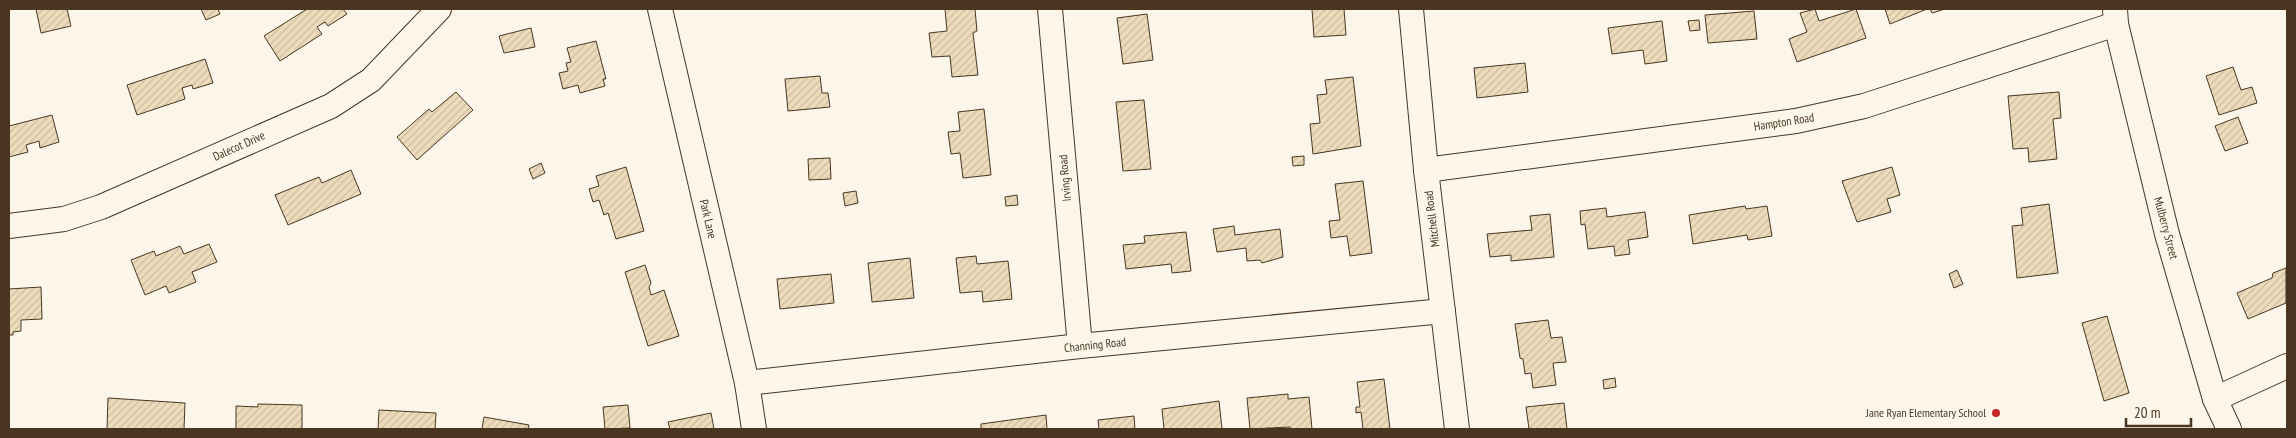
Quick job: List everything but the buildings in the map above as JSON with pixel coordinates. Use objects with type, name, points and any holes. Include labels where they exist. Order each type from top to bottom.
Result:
[{"type":"street","name":"Dalecot Drive","points":[[9,226],[64,219],[100,207],[331,106],[371,80],[439,9]]},
{"type":"street","name":"Park Lane","points":[[660,9],[747,383],[754,429]]},
{"type":"street","name":"Irving Road","points":[[1050,9],[1080,346]]},
{"type":"street","name":"Mitchell Road","points":[[1411,9],[1426,170],[1458,429]]},
{"type":"street","name":"Hampton Road","points":[[1426,170],[1796,121],[1864,106],[2116,16]]},
{"type":"street","name":"Mulberry Street","points":[[2116,16],[2167,234],[2215,399],[2229,429]]},
{"type":"street","name":"Channing Road","points":[[747,383],[1080,346],[1443,312]]},
{"type":"street","points":[[2215,399],[2287,366]]},
{"type":"place","name":"Jane Ryan Elementary School","points":[[1996,413]]}]
